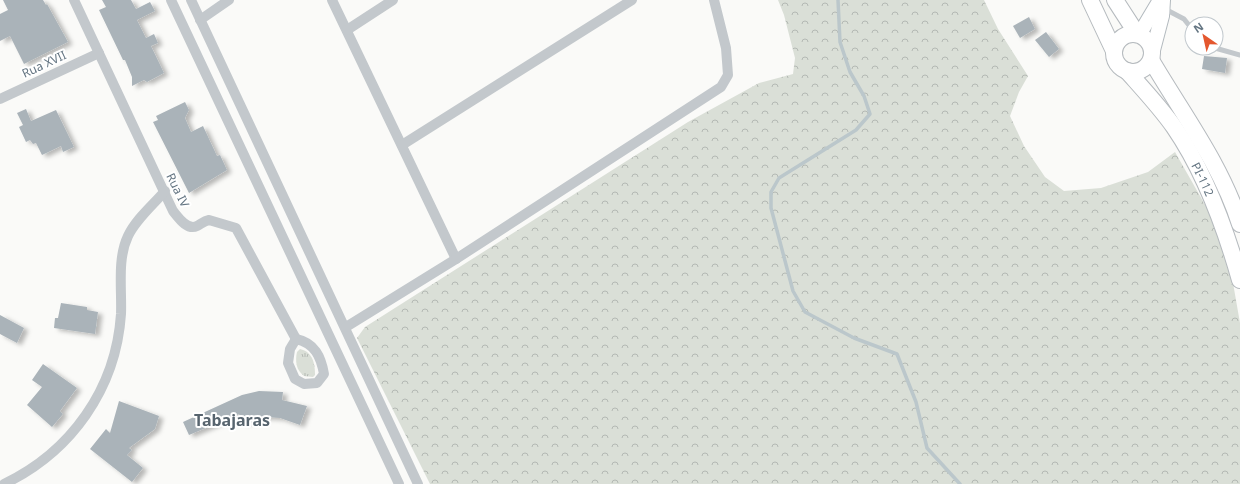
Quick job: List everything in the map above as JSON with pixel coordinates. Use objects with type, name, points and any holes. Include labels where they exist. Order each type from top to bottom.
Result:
[{"type":"main road","name":"PI-112","points":[[1090,0],[1114,51],[1118,65],[1127,71],[1174,127],[1198,170],[1217,211],[1240,280]]},
{"type":"main road","name":"PI-112","points":[[1116,0],[1138,34],[1149,43],[1152,57],[1161,77],[1193,126],[1216,169],[1240,224]]},
{"type":"main road","points":[[1114,51],[1120,39],[1129,34],[1138,34],[1162,3]]},
{"type":"main road","points":[[1127,71],[1135,72],[1143,69],[1152,57],[1162,3]]},
{"type":"street","name":"Rua IV","points":[[74,0],[173,211],[190,227],[195,227],[209,220],[236,228],[296,339]]},
{"type":"street","points":[[171,0],[399,484]]},
{"type":"street","points":[[191,0],[346,327],[418,484]]},
{"type":"street","points":[[200,20],[229,0]]},
{"type":"street","points":[[332,0],[456,259]]},
{"type":"street","points":[[347,30],[394,0]]},
{"type":"street","points":[[402,145],[632,0]]},
{"type":"street","points":[[346,327],[456,259],[722,87],[728,75],[726,48],[714,0]]},
{"type":"street","name":"Rua XVII","points":[[0,99],[99,53]]},
{"type":"street","points":[[4,484],[40,463],[62,445],[82,422],[98,398],[109,372],[118,338],[123,256],[128,237],[140,220],[165,192]]},
{"type":"street","points":[[323,323],[340,315]]},
{"type":"street","points":[[296,339],[305,341],[315,349],[322,360],[324,374],[317,383],[304,384],[295,379],[288,363],[290,349],[296,339]]},
{"type":"street","points":[[346,370],[362,362]]},
{"type":"lane","points":[[1162,3],[1184,19]]},
{"type":"lane","points":[[1224,51],[1240,55]]},
{"type":"green space","points":[[778,0],[984,0],[998,29],[1028,76],[1019,92],[1010,116],[1024,146],[1045,177],[1064,191],[1101,188],[1148,172],[1175,152],[1212,217],[1233,283],[1240,323],[1240,484],[430,484],[357,338],[365,327],[688,122],[759,83],[793,74],[795,58],[784,15]]},
{"type":"green space","points":[[300,349],[308,353],[314,363],[315,375],[313,377],[304,376],[298,368],[296,355]]},
{"type":"building","points":[[3,0],[43,0],[46,5],[47,4],[68,42],[24,64],[10,36],[0,41],[0,14],[8,10]]},
{"type":"building","points":[[102,0],[131,0],[136,9],[150,2],[155,11],[137,20],[146,38],[154,34],[158,43],[151,46],[164,73],[147,82],[144,80],[132,86],[132,77],[125,60],[123,60],[99,10],[106,7]]},
{"type":"building","points":[[1029,17],[1035,29],[1020,38],[1013,26]]},
{"type":"building","points":[[1046,32],[1059,49],[1049,57],[1035,40]]},
{"type":"building","points":[[1204,56],[1227,58],[1225,73],[1202,69]]},
{"type":"building","points":[[185,102],[189,110],[185,118],[191,132],[203,126],[217,156],[220,155],[227,170],[189,193],[153,122],[158,120],[156,116]]},
{"type":"building","points":[[26,109],[31,121],[56,110],[74,147],[63,152],[61,146],[42,155],[36,143],[33,144],[30,140],[26,142],[19,127],[23,125],[17,113]]},
{"type":"building","points":[[61,303],[87,307],[87,310],[98,312],[95,334],[54,328],[55,318],[58,318]]},
{"type":"building","points":[[0,315],[24,328],[17,343],[0,334]]},
{"type":"building","points":[[43,364],[77,388],[60,411],[63,414],[52,427],[27,405],[42,387],[32,380]]},
{"type":"building","points":[[259,391],[283,392],[282,400],[307,406],[300,425],[280,418],[266,417],[244,423],[239,414],[189,435],[183,422],[242,395]]},
{"type":"building","points":[[119,401],[159,416],[155,429],[129,448],[132,450],[127,455],[143,468],[132,482],[90,449],[106,429],[110,433]]},
{"type":"waterway","points":[[838,0],[840,42],[850,72],[864,96],[870,114],[856,130],[779,178],[771,192],[771,208],[793,291],[805,312],[854,338],[897,354],[916,402],[927,448],[960,484]]},
{"type":"district","name":"Tabajaras","points":[[232,420]]}]
